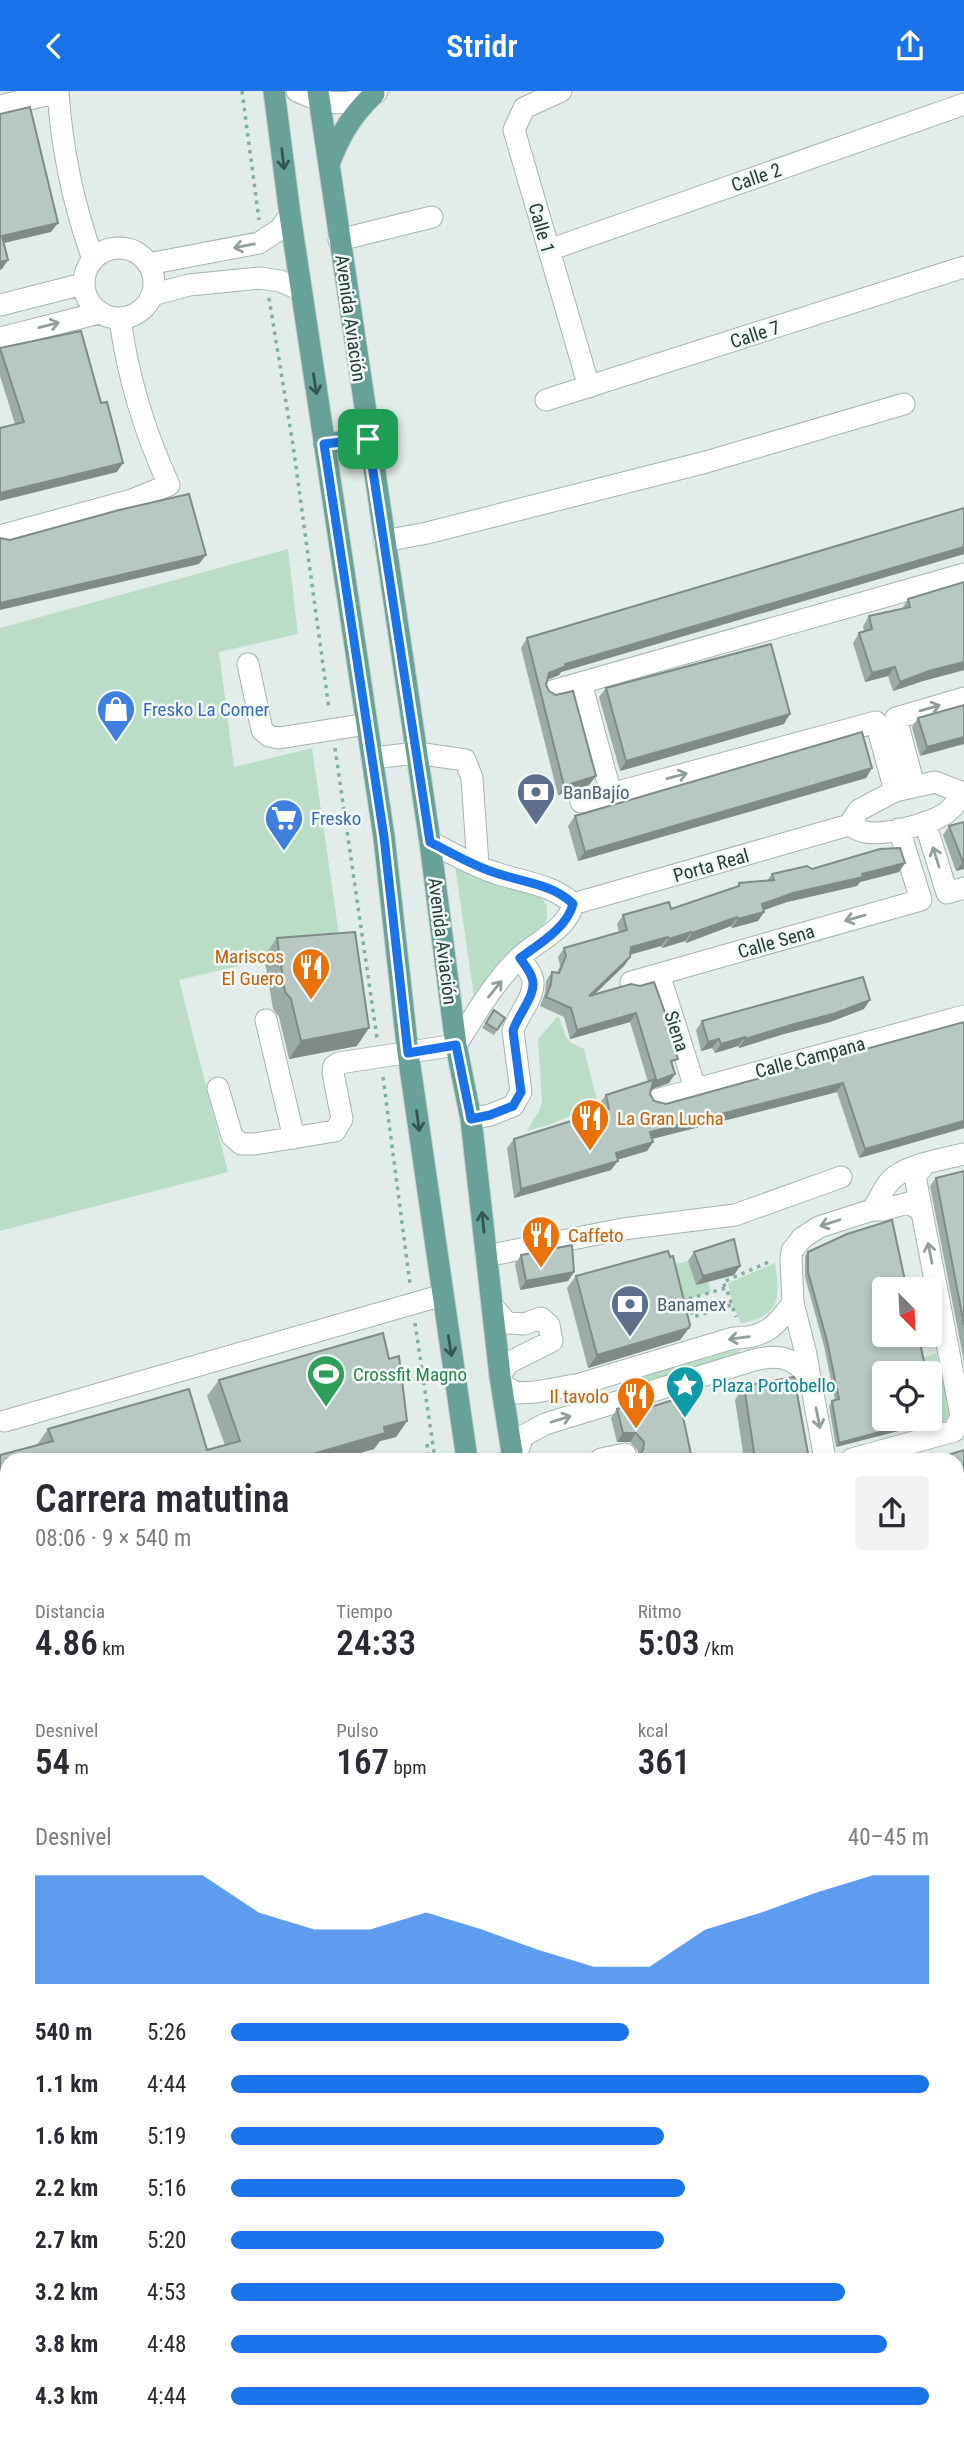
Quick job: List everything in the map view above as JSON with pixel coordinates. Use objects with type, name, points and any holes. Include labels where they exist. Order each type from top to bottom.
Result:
[{"type":"main road","points":[[274,91],[301,290],[384,837],[408,1053],[466,1453]]},
{"type":"main road","points":[[328,166],[339,138],[356,112],[377,92]]},
{"type":"main road","name":"Avenida Aviación","points":[[319,96],[430,842],[456,1045],[471,1119],[501,1380],[513,1453]]},
{"type":"main road","points":[[324,444],[368,439]]},
{"type":"street","points":[[297,91],[348,103],[377,92]]},
{"type":"street","name":"Calle 1","points":[[561,91],[524,108],[514,130],[589,387]]},
{"type":"street","points":[[0,106],[58,92],[68,177],[93,259]]},
{"type":"street","name":"Calle 2","points":[[549,250],[964,104]]},
{"type":"street","points":[[148,264],[259,243],[280,229],[290,215]]},
{"type":"street","points":[[339,240],[432,217]]},
{"type":"street","points":[[128,249],[140,255],[148,264],[153,274],[152,295],[140,311],[120,319],[99,313],[87,301],[83,285],[85,271],[103,251],[128,249]]},
{"type":"street","name":"Calle 7","points":[[546,400],[964,267]]},
{"type":"street","points":[[152,295],[189,285],[260,278],[280,281],[301,290]]},
{"type":"street","points":[[0,305],[83,285]]},
{"type":"street","points":[[0,338],[99,313]]},
{"type":"street","points":[[0,536],[132,500],[169,485],[139,410],[120,319]]},
{"type":"street","points":[[384,541],[428,533],[706,462],[904,404]]},
{"type":"street","points":[[552,691],[964,574]]},
{"type":"street","points":[[248,664],[262,730],[269,736],[279,739],[367,724]]},
{"type":"street","points":[[581,683],[611,794]]},
{"type":"street","points":[[905,788],[896,718],[964,698]]},
{"type":"street","points":[[581,802],[876,723],[905,788]]},
{"type":"street","points":[[372,758],[417,754],[465,760],[472,778],[478,865]]},
{"type":"street","name":"Porta Real","points":[[573,904],[849,825],[859,810],[905,788],[935,782],[963,793],[954,807],[942,816],[925,822],[899,829],[864,832],[849,825]]},
{"type":"street","points":[[925,822],[956,890]]},
{"type":"street","name":"Calle Sena","points":[[631,982],[921,900],[899,829]]},
{"type":"street","points":[[218,1088],[232,1136],[241,1144],[335,1131],[342,1119],[334,1066],[339,1063],[456,1045],[480,1007],[520,958],[550,935],[570,915],[573,904],[565,897],[539,885],[494,873],[430,842]]},
{"type":"street","points":[[471,1119],[513,1106],[521,1092],[513,1031],[531,993],[533,979],[520,958]]},
{"type":"street","name":"Siena","points":[[659,974],[695,1088]]},
{"type":"street","name":"Calle Campana","points":[[656,1100],[964,1016]]},
{"type":"street","points":[[266,1020],[294,1138]]},
{"type":"street","points":[[872,1210],[896,1175],[964,1154]]},
{"type":"street","points":[[874,1453],[954,1431],[963,1417],[915,1176],[925,1164]]},
{"type":"street","points":[[486,1256],[624,1229],[735,1215],[841,1177]]},
{"type":"street","points":[[824,1453],[801,1328],[783,1261],[802,1237],[818,1227],[872,1210],[908,1203],[922,1210]]},
{"type":"street","points":[[5,1421],[443,1295]]},
{"type":"street","points":[[494,1308],[507,1323],[524,1324],[541,1318],[549,1325],[552,1341],[508,1363],[501,1380],[517,1393],[580,1384],[733,1338],[747,1338],[777,1325],[793,1303]]},
{"type":"street","points":[[516,1453],[523,1436],[545,1424],[770,1356],[798,1363],[809,1377]]},
{"type":"street","points":[[580,1384],[588,1410]]},
{"type":"path","points":[[242,91],[259,225]]},
{"type":"path","points":[[268,291],[293,445],[331,718]]},
{"type":"path","points":[[335,745],[434,1453]]},
{"type":"path","points":[[738,1326],[723,1282],[768,1263],[783,1261]]},
{"type":"path","points":[[726,1288],[688,1299],[693,1317],[731,1305]]},
{"type":"path","points":[[427,1444],[428,1453]]},
{"type":"green space","points":[[288,549],[298,634],[219,652],[234,767],[312,748],[340,942],[179,980],[228,1172],[0,1231],[0,628]]},
{"type":"green space","points":[[455,865],[538,893],[547,906],[547,921],[513,952],[474,997]]},
{"type":"green space","points":[[557,1017],[571,1043],[584,1049],[598,1104],[527,1131],[542,1102],[538,1039]]},
{"type":"green space","points":[[688,1261],[696,1284],[708,1281],[711,1292],[685,1300],[673,1265]]},
{"type":"green space","points":[[775,1263],[775,1304],[764,1316],[741,1323],[732,1303],[728,1283]]},
{"type":"green space","points":[[740,1350],[739,1353],[628,1387],[627,1380]]},
{"type":"green space","points":[[936,1353],[938,1361],[921,1361]]},
{"type":"green space","points":[[942,1377],[952,1418],[942,1423]]},
{"type":"building","points":[[30,107],[58,223],[2,236],[8,260],[0,262],[0,114]]},
{"type":"building","points":[[81,331],[101,403],[107,402],[123,463],[0,493],[0,428],[24,422],[0,348]]},
{"type":"building","points":[[189,494],[206,555],[0,603],[0,538],[10,540]]},
{"type":"building","points":[[964,508],[964,547],[565,664],[566,666],[549,673],[546,685],[549,691],[556,695],[573,691],[596,776],[564,786],[527,638]]},
{"type":"building","points":[[964,582],[964,662],[900,682],[895,667],[872,673],[859,633],[872,629],[869,616],[910,607],[908,599]]},
{"type":"building","points":[[771,644],[790,714],[626,761],[606,688]]},
{"type":"building","points":[[964,705],[964,737],[927,747],[918,718]]},
{"type":"building","points":[[862,732],[872,768],[585,852],[575,816]]},
{"type":"building","points":[[964,822],[964,862],[963,862],[949,826]]},
{"type":"building","points":[[900,848],[905,863],[862,874],[863,877],[793,893],[762,904],[764,912],[631,947],[630,957],[589,996],[631,984],[640,986],[654,982],[673,1035],[671,1036],[678,1059],[671,1061],[675,1074],[653,1082],[650,1094],[654,1101],[666,1104],[964,1022],[964,1121],[865,1149],[843,1083],[650,1132],[653,1142],[616,1153],[618,1161],[521,1189],[514,1139],[609,1109],[606,1095],[656,1079],[636,1013],[577,1030],[571,1008],[546,997],[552,972],[559,973],[566,956],[564,948],[627,930],[623,915],[669,902],[671,909],[739,886],[739,883],[774,880],[772,874],[807,866],[812,869],[880,849]]},
{"type":"building","name":"Mariscos El Guero","points":[[355,932],[369,1028],[301,1041],[291,999],[285,992],[277,938]]},
{"type":"building","points":[[863,977],[870,1000],[836,1013],[745,1039],[721,1044],[719,1039],[708,1042],[702,1021]]},
{"type":"building","points":[[494,1010],[505,1018],[497,1030],[486,1023]]},
{"type":"building","points":[[964,1171],[964,1325],[936,1178]]},
{"type":"building","points":[[892,1220],[904,1277],[872,1277],[872,1347],[921,1347],[924,1361],[872,1361],[872,1431],[884,1431],[839,1443],[832,1401],[839,1399],[808,1272],[808,1252],[847,1234]]},
{"type":"building","points":[[734,1239],[740,1266],[703,1276],[694,1252]]},
{"type":"building","name":"Caffeto","points":[[572,1245],[574,1272],[526,1281],[521,1255]]},
{"type":"building","points":[[668,1251],[670,1257],[673,1256],[689,1328],[597,1355],[576,1276]]},
{"type":"building","points":[[383,1333],[389,1359],[399,1356],[407,1421],[384,1427],[385,1433],[317,1453],[8,1453],[53,1441],[48,1429],[189,1389],[207,1450],[240,1441],[219,1380]]},
{"type":"building","points":[[794,1377],[808,1453],[754,1453],[744,1386]]},
{"type":"building","points":[[679,1398],[691,1453],[641,1453],[644,1442],[636,1433],[623,1433],[617,1409],[644,1400],[648,1408]]},
{"type":"place","name":"Fresko La Comer","points":[[116,743]]},
{"type":"place","name":"BanBajío","points":[[536,826]]},
{"type":"place","name":"Fresko","points":[[284,852]]},
{"type":"place","name":"Mariscos El Guero","points":[[311,1001]]},
{"type":"place","name":"La Gran Lucha","points":[[590,1152]]},
{"type":"place","name":"Caffeto","points":[[541,1269]]},
{"type":"place","name":"Banamex","points":[[630,1338]]},
{"type":"place","name":"Crossfit Magno","points":[[326,1408]]},
{"type":"place","name":"Plaza Portobello","points":[[685,1419]]},
{"type":"place","name":"Il tavolo","points":[[636,1430]]},
{"type":"route","points":[[368,439],[430,842],[494,873],[539,885],[565,897],[573,904],[570,915],[550,935],[520,958],[533,979],[531,993],[513,1031],[521,1092],[513,1106],[471,1119],[456,1045],[408,1053],[384,837],[324,444],[368,439]]}]
